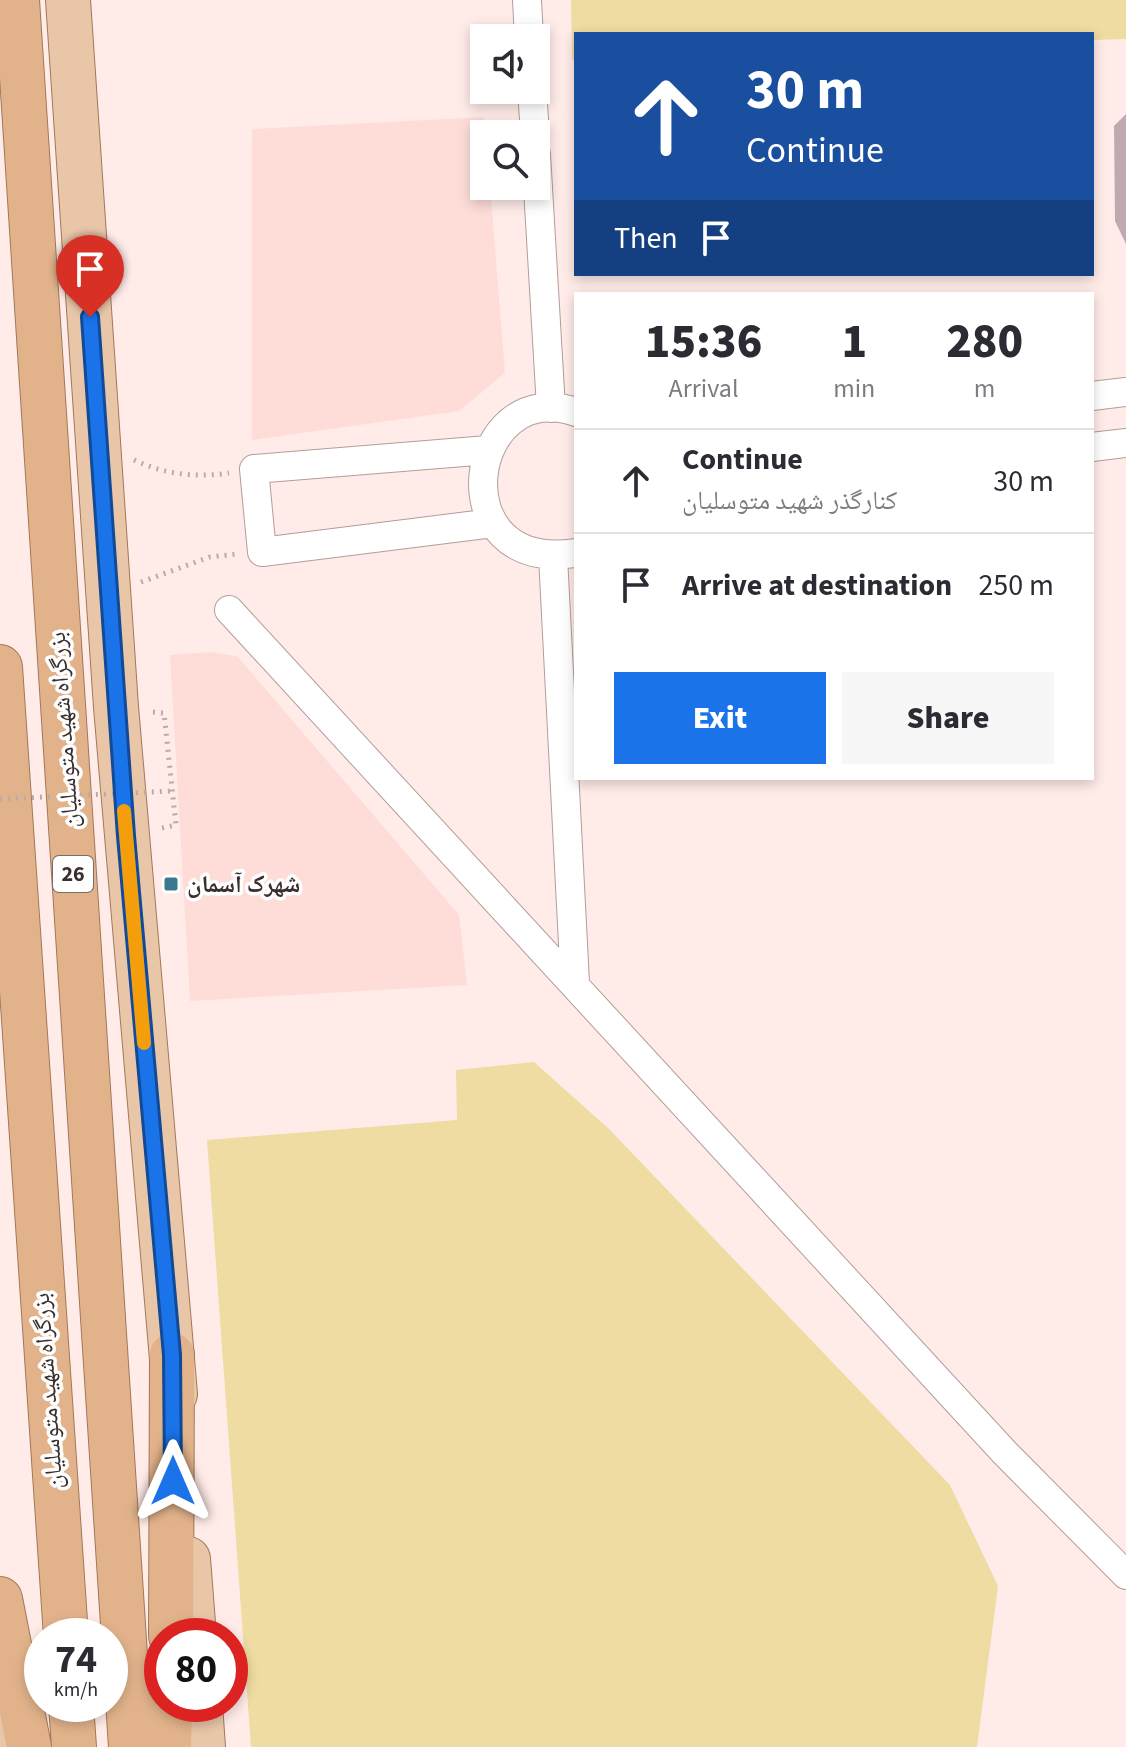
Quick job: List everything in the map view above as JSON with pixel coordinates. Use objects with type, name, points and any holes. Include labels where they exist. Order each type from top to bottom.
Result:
[{"type":"highway","name":"بزرگراه شهید متوسلیان","points":[[17,0],[131,1747]]},
{"type":"highway","name":"بزرگراه شهید متوسلیان","points":[[0,667],[65,1618]]},
{"type":"highway","points":[[171,1618],[172,1355]]},
{"type":"highway","points":[[0,1599],[29,1747]]},
{"type":"highway","points":[[72,1722],[74,1747]]},
{"type":"highway","points":[[169,1747],[170,1722]]},
{"type":"main road","points":[[68,0],[108,599],[193,1618]]},
{"type":"main road","points":[[0,1688],[5,1747]]},
{"type":"main road","points":[[201,1722],[203,1747]]},
{"type":"street","points":[[527,0],[528,24]]},
{"type":"street","points":[[541,200],[563,410],[514,421],[488,450],[481,474],[482,500],[493,523],[519,546],[565,555],[575,983]]},
{"type":"street","points":[[1094,396],[1126,392]]},
{"type":"street","points":[[1094,447],[1126,443]]},
{"type":"street","points":[[488,450],[254,469],[262,552],[493,523]]},
{"type":"street","points":[[229,610],[1005,1453],[1126,1575]]},
{"type":"path","points":[[98,444],[160,472],[209,476],[254,469]]},
{"type":"path","points":[[108,599],[160,572],[210,557],[262,552]]},
{"type":"path","points":[[164,713],[176,825]]},
{"type":"path","points":[[0,799],[172,791]]},
{"type":"shaded area","points":[[571,0],[1126,0],[1126,39],[1094,40],[1094,32],[574,32],[572,60]]},
{"type":"shaded area","points":[[484,117],[484,120],[470,120],[470,200],[491,200],[505,373],[459,411],[252,440],[252,129]]},
{"type":"shaded area","points":[[210,652],[237,656],[459,915],[467,985],[190,1001],[170,655]]},
{"type":"shaded area","points":[[534,1062],[608,1128],[950,1485],[998,1586],[977,1747],[251,1747],[248,1618],[242,1618],[207,1140],[457,1120],[456,1070]]},
{"type":"building","points":[[1126,114],[1126,244],[1115,221],[1114,126]]},
{"type":"slow traffic","points":[[124,811],[144,1043]]},
{"type":"place","name":"شهرک آسمان","points":[[171,884]]},
{"type":"route","points":[[90,317],[126,836],[172,1355],[173,1481]]}]
